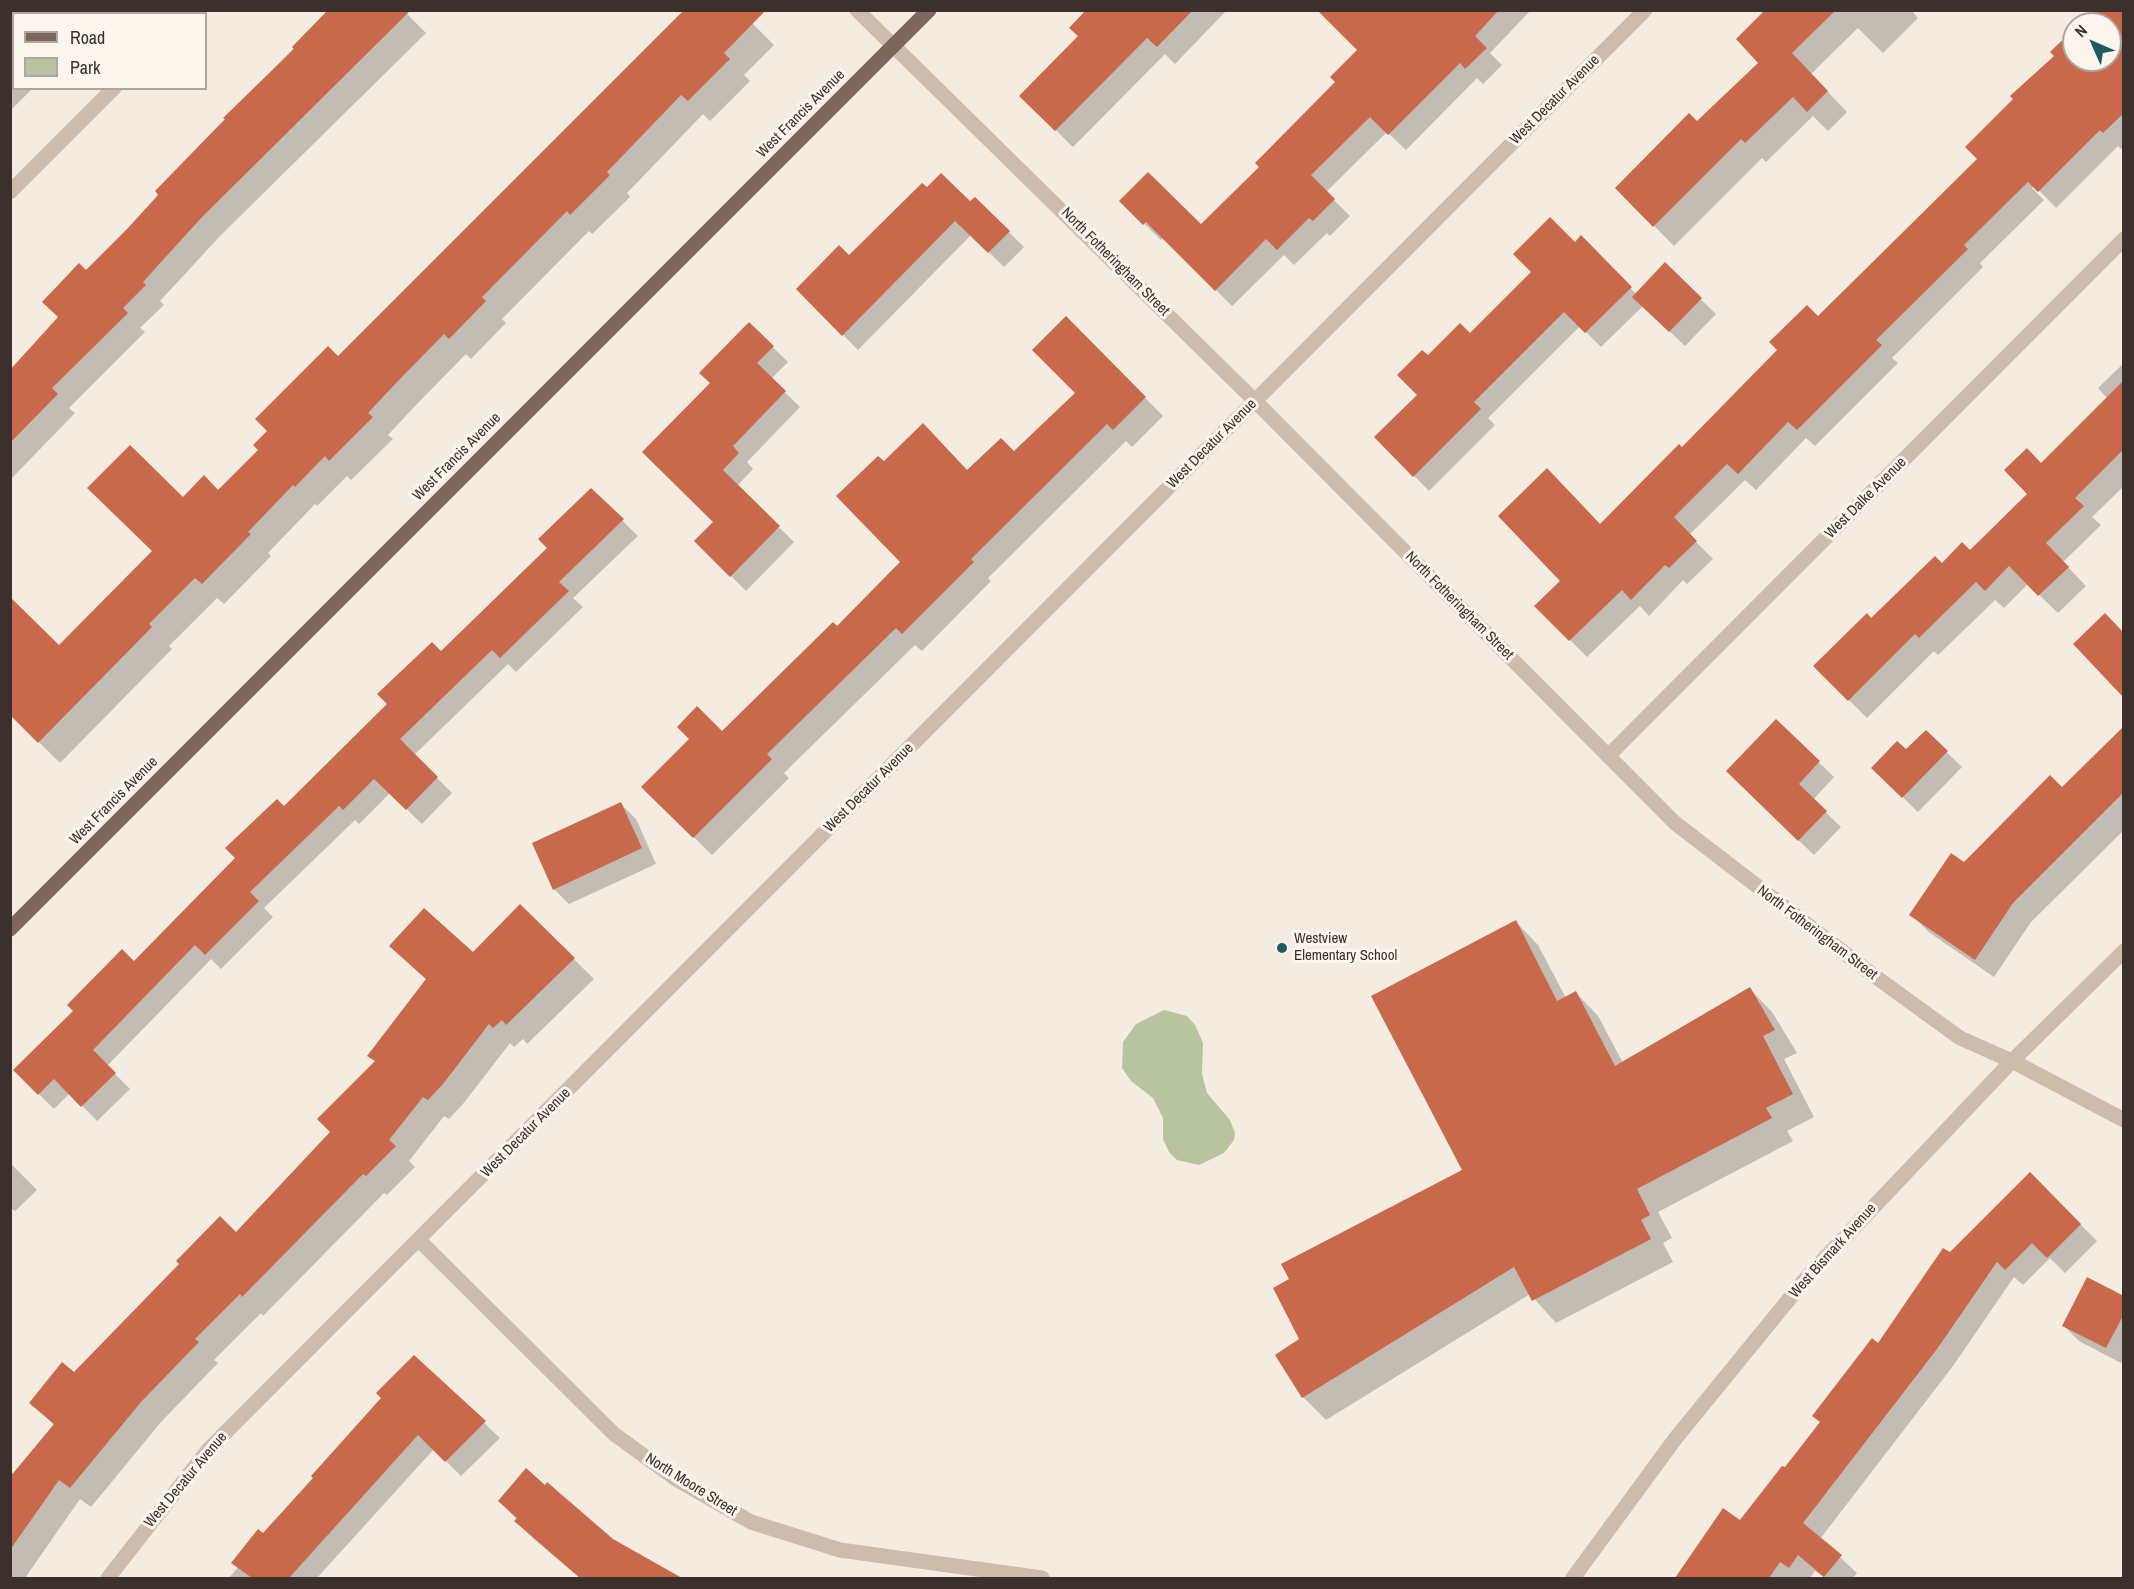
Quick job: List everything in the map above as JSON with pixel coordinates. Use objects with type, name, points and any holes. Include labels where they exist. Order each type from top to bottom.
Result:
[{"type":"main road","name":"West Francis Avenue","points":[[10,929],[929,10]]},
{"type":"street","name":"North Fotheringham Street","points":[[857,10],[1255,401],[1675,823],[1869,972],[1960,1038],[2012,1061],[2124,1120]]},
{"type":"street","name":"West Decatur Avenue","points":[[108,1578],[208,1450],[1645,10]]},
{"type":"street","points":[[10,192],[112,90]]},
{"type":"street","name":"West Dalke Avenue","points":[[1608,756],[2124,239]]},
{"type":"street","name":"West Bismark Avenue","points":[[1573,1578],[1675,1440],[1808,1276],[2012,1061],[2124,951]]},
{"type":"street","name":"North Moore Street","points":[[420,1240],[614,1434],[676,1479],[751,1522],[840,1550],[1042,1578]]},
{"type":"green space","points":[[1164,1010],[1187,1016],[1195,1025],[1203,1043],[1202,1074],[1207,1093],[1230,1120],[1235,1133],[1234,1140],[1224,1153],[1199,1165],[1177,1160],[1169,1152],[1163,1139],[1163,1118],[1153,1098],[1131,1081],[1122,1068],[1123,1042],[1136,1024]]},
{"type":"building","points":[[328,10],[411,10],[202,217],[143,282],[146,285],[123,308],[128,313],[52,388],[58,394],[10,443],[10,370],[58,317],[42,302],[79,263],[86,270],[129,227],[158,195],[155,191],[225,119],[223,118],[294,49],[292,47]]},
{"type":"building","points":[[684,10],[766,10],[724,53],[730,59],[688,101],[681,95],[607,172],[610,175],[570,215],[567,211],[482,297],[486,301],[449,339],[444,334],[396,383],[368,413],[373,417],[329,461],[325,456],[295,487],[293,485],[248,532],[251,534],[202,584],[195,578],[149,624],[152,627],[38,743],[10,715],[10,597],[59,645],[152,551],[87,488],[130,445],[183,497],[204,475],[218,490],[258,450],[253,445],[267,431],[255,419],[328,346],[338,356]]},
{"type":"building","points":[[1086,10],[1193,10],[1157,47],[1147,38],[1055,131],[1019,96],[1078,36],[1069,28]]},
{"type":"building","points":[[1317,10],[1499,10],[1475,36],[1487,48],[1465,69],[1460,63],[1388,135],[1370,117],[1311,175],[1335,199],[1313,221],[1309,218],[1277,250],[1266,239],[1215,291],[1146,222],[1143,225],[1119,201],[1148,172],[1201,224],[1259,167],[1255,163],[1335,82],[1330,77],[1357,50]]},
{"type":"building","points":[[1765,10],[1836,10],[1792,53],[1828,91],[1807,112],[1793,97],[1745,143],[1741,139],[1653,227],[1615,188],[1689,113],[1697,121],[1758,63],[1736,39]]},
{"type":"building","points":[[2094,10],[2124,10],[2124,113],[2103,133],[2100,130],[2038,192],[2028,182],[1964,245],[1968,249],[1876,340],[1882,345],[1797,430],[1788,422],[1738,474],[1727,464],[1674,517],[1697,541],[1669,568],[1665,565],[1631,600],[1622,590],[1569,641],[1534,606],[1560,581],[1498,516],[1547,468],[1600,524],[1679,444],[1682,447],[1777,350],[1769,342],[1807,305],[1818,316],[1977,159],[1965,147],[2013,99],[2010,96],[2054,56],[2050,52],[2062,40],[2062,72],[2122,72],[2122,12],[2092,12]]},
{"type":"building","points":[[941,173],[970,201],[975,197],[1010,231],[988,253],[955,221],[842,336],[796,289],[839,245],[849,255],[922,183],[927,187]]},
{"type":"building","points":[[1550,217],[1575,242],[1581,235],[1632,287],[1585,333],[1564,312],[1474,402],[1481,409],[1413,477],[1374,437],[1417,395],[1397,375],[1422,350],[1428,355],[1460,323],[1470,333],[1531,272],[1513,254]]},
{"type":"building","points":[[1665,262],[1702,298],[1669,332],[1632,297]]},
{"type":"building","points":[[1066,316],[1146,397],[1113,430],[1107,424],[971,559],[974,562],[902,634],[896,628],[767,754],[772,759],[693,838],[641,787],[689,739],[677,727],[697,706],[722,731],[833,622],[837,626],[900,562],[836,496],[878,456],[884,461],[923,423],[967,470],[1001,438],[1014,451],[1075,393],[1032,350]]},
{"type":"building","points":[[749,322],[774,346],[757,363],[786,391],[733,446],[739,453],[723,470],[780,526],[730,577],[694,541],[713,522],[642,452],[710,383],[699,373]]},
{"type":"building","points":[[2124,380],[2124,449],[2075,498],[2084,506],[2046,543],[2069,567],[2038,596],[2009,566],[1985,591],[1976,582],[1919,638],[1915,634],[1848,701],[1813,666],[1867,613],[1871,618],[1935,556],[1942,563],[1962,542],[1970,550],[2027,494],[2004,470],[2027,448],[2041,463]]},
{"type":"building","points":[[591,488],[624,519],[559,582],[569,591],[500,658],[492,650],[400,739],[438,777],[406,810],[374,779],[343,810],[339,806],[250,892],[259,901],[205,955],[195,945],[93,1050],[116,1073],[81,1107],[54,1079],[38,1095],[13,1070],[73,1011],[67,1005],[122,949],[134,961],[235,858],[225,848],[277,799],[284,806],[387,704],[377,694],[432,642],[441,651],[547,548],[538,539]]},
{"type":"building","points":[[2105,613],[2124,633],[2124,698],[2073,644]]},
{"type":"building","points":[[1776,719],[1820,761],[1799,784],[1827,811],[1798,841],[1726,771]]},
{"type":"building","points":[[2124,726],[2124,792],[2013,903],[1975,960],[1909,915],[1951,853],[1964,862],[2050,775],[2062,787]]},
{"type":"building","points":[[1926,730],[1948,751],[1902,798],[1871,768],[1897,741],[1906,749]]},
{"type":"building","points":[[621,802],[642,848],[553,890],[532,843]]},
{"type":"building","points":[[520,904],[575,958],[506,1025],[502,1020],[493,1028],[489,1024],[443,1084],[428,1100],[423,1097],[389,1140],[396,1146],[366,1176],[363,1174],[242,1297],[240,1294],[195,1339],[199,1342],[141,1402],[70,1488],[59,1480],[10,1550],[10,1477],[54,1424],[29,1403],[62,1362],[74,1372],[179,1264],[176,1261],[220,1216],[236,1232],[330,1132],[317,1119],[375,1061],[367,1056],[426,979],[389,946],[424,908],[473,952]]},
{"type":"building","points":[[1516,920],[1557,1001],[1576,991],[1615,1066],[1750,987],[1775,1030],[1763,1036],[1793,1094],[1766,1108],[1772,1118],[1637,1189],[1650,1215],[1641,1220],[1651,1239],[1532,1301],[1514,1267],[1302,1398],[1275,1355],[1299,1339],[1273,1288],[1289,1279],[1281,1264],[1462,1170],[1371,996]]},
{"type":"building","points":[[2030,1172],[2081,1224],[2047,1258],[2032,1243],[2005,1270],[1997,1262],[1937,1349],[1803,1523],[1842,1555],[1824,1577],[1798,1555],[1789,1568],[1780,1562],[1769,1578],[1675,1578],[1723,1508],[1740,1520],[1782,1466],[1785,1467],[1820,1422],[1812,1416],[1872,1338],[1878,1343],[1943,1248],[1950,1252]]},
{"type":"building","points":[[2087,1277],[2124,1296],[2124,1314],[2106,1348],[2062,1326]]},
{"type":"building","points":[[414,1355],[486,1421],[445,1462],[418,1435],[289,1578],[252,1578],[231,1563],[258,1529],[263,1533],[313,1478],[311,1476],[381,1398],[376,1393]]},
{"type":"building","points":[[526,1468],[545,1485],[547,1482],[613,1539],[682,1578],[580,1578],[514,1521],[517,1518],[498,1501]]},
{"type":"place","name":"Westview Elementary School","points":[[1282,948]]}]
